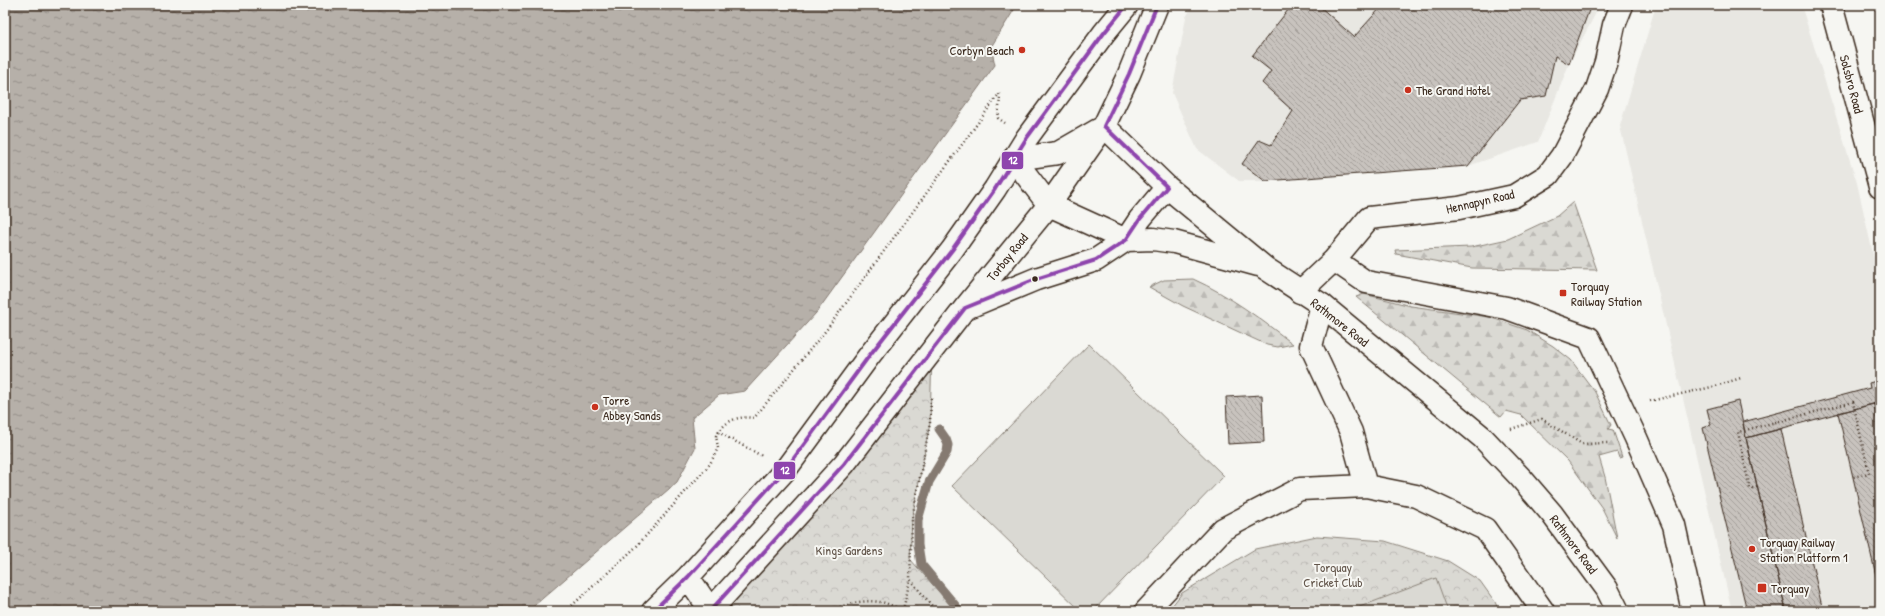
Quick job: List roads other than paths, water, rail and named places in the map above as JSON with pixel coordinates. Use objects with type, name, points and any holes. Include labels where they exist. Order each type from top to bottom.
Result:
[{"type":"main road","points":[[653,611],[688,577],[786,469],[869,356],[952,250],[1026,139],[1099,39],[1127,5]]},
{"type":"main road","name":"Torbay Road","points":[[710,611],[844,464],[965,308],[1049,204],[1104,126],[1129,74],[1157,5]]},
{"type":"main road","name":"Hennapyn Road","points":[[1300,292],[1334,260],[1369,218],[1459,208],[1514,196],[1548,175],[1562,156],[1597,90],[1606,62],[1614,25],[1622,5]]},
{"type":"main road","name":"Solsbro Road","points":[[1831,5],[1880,187]]},
{"type":"main road","points":[[1014,159],[1058,153],[1104,126]]},
{"type":"main road","name":"Rathmore Road","points":[[1104,126],[1167,187],[1265,268],[1322,305],[1482,437],[1521,478],[1552,514],[1608,589],[1618,611]]},
{"type":"main road","points":[[1014,159],[1049,204],[1126,240],[1153,239],[1174,242],[1265,268]]},
{"type":"main road","points":[[965,308],[1036,280],[1096,260],[1126,240],[1140,219],[1167,187]]},
{"type":"main road","points":[[1334,260],[1366,282],[1506,308],[1589,338],[1638,442],[1674,525],[1693,611]]},
{"type":"main road","points":[[1322,305],[1312,346],[1351,432],[1366,486]]},
{"type":"main road","points":[[1146,611],[1223,529],[1300,490],[1366,486],[1416,496],[1485,529],[1543,611]]},
{"type":"main road","points":[[688,577],[710,611]]},
{"type":"water","points":[[5,5],[1017,5],[991,47],[995,65],[816,313],[745,391],[719,395],[692,418],[695,448],[677,482],[528,611],[5,611]]},
{"type":"waterway","points":[[939,429],[946,439],[948,445],[947,452],[929,482],[918,520],[918,545],[921,564],[960,611]]},
{"type":"place","name":"Corbyn Beach","points":[[1022,50]]},
{"type":"place","name":"The Grand Hotel","points":[[1408,90]]},
{"type":"place","name":"Torquay Railway Station","points":[[1563,293]]},
{"type":"place","name":"Torre Abbey Sands","points":[[595,407]]},
{"type":"place","name":"Torquay Railway Station Platform 1","points":[[1752,549]]},
{"type":"place","name":"Torquay","points":[[1762,588]]},
{"type":"park label","name":"Kings Gardens","points":[[849,550]]},
{"type":"park label","name":"Torquay Cricket Club","points":[[1333,574]]}]
